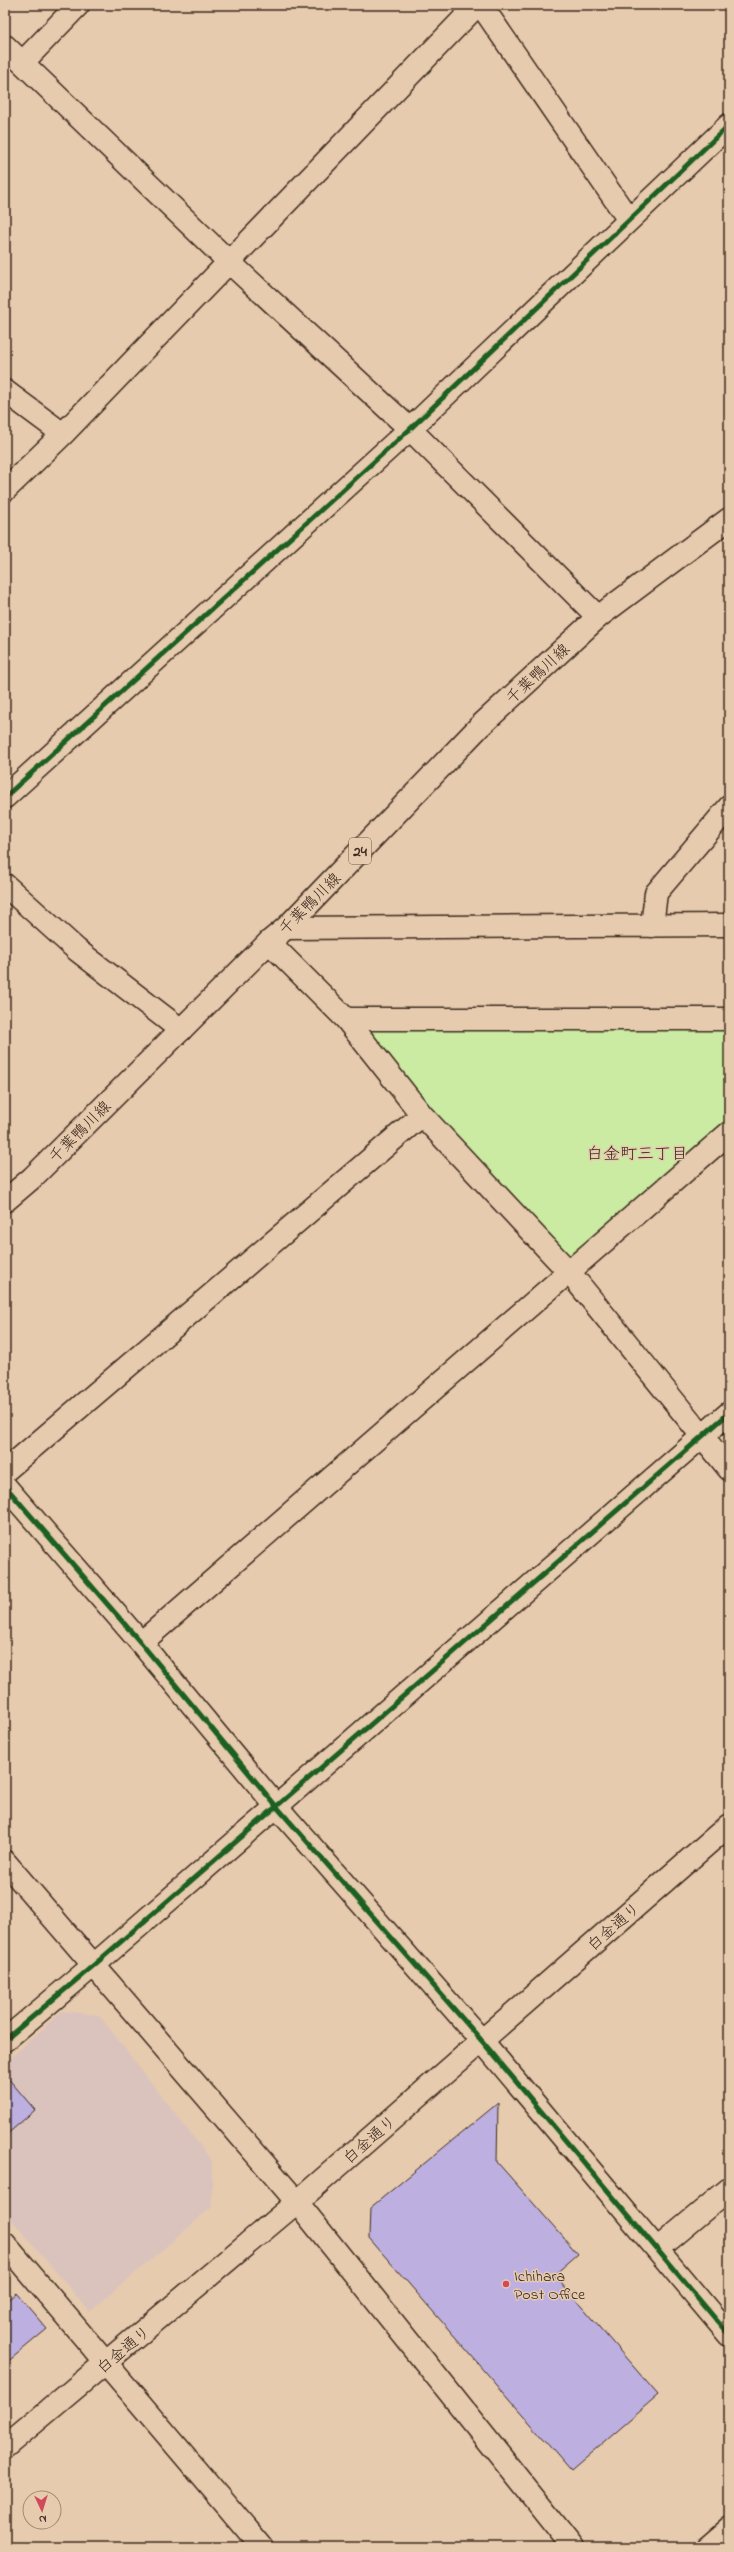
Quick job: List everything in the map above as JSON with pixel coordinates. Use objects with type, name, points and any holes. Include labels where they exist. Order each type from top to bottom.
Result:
[{"type":"street","points":[[23,62],[78,5]]},
{"type":"street","points":[[5,490],[63,434],[228,261],[477,5]]},
{"type":"street","points":[[481,5],[629,220]]},
{"type":"street","points":[[5,46],[228,261],[410,429],[598,617]]},
{"type":"street","points":[[5,797],[410,429],[729,125]]},
{"type":"street","points":[[5,391],[63,434]]},
{"type":"street","name":"千葉鴨川線","points":[[5,1201],[32,1178],[269,942],[286,928],[479,727],[598,617],[729,519]]},
{"type":"street","points":[[652,926],[656,894],[729,807]]},
{"type":"street","points":[[5,885],[77,950],[181,1030]]},
{"type":"street","points":[[286,928],[729,925]]},
{"type":"street","points":[[269,942],[346,1019],[422,1115],[570,1273],[729,1469]]},
{"type":"street","points":[[346,1019],[729,1018]]},
{"type":"street","points":[[5,1471],[422,1115]]},
{"type":"street","points":[[141,1643],[570,1273],[729,1133]]},
{"type":"street","points":[[5,2040],[94,1965],[729,1413]]},
{"type":"street","points":[[5,1486],[141,1643],[276,1806],[482,2041],[729,2335]]},
{"type":"street","name":"白金通り","points":[[5,2447],[297,2202],[729,1825]]},
{"type":"street","points":[[5,1862],[297,2202],[573,2547]]},
{"type":"street","points":[[657,2249],[729,2189]]},
{"type":"street","points":[[5,2244],[262,2547]]},
{"type":"street","points":[[707,2547],[729,2528]]},
{"type":"shaded area","points":[[62,2011],[99,2015],[212,2161],[212,2207],[90,2312],[5,2212],[5,2063]]},
{"type":"green space","points":[[346,1019],[729,1019],[729,1133],[570,1273]]},
{"type":"building","points":[[7,2077],[35,2110],[5,2136],[5,2078]]},
{"type":"building","points":[[498,2103],[497,2162],[578,2254],[554,2275],[658,2395],[571,2470],[369,2238],[370,2208]]},
{"type":"building","points":[[16,2293],[47,2329],[5,2364],[5,2302]]},
{"type":"cycle path","points":[[5,797],[410,429],[729,125]]},
{"type":"cycle path","points":[[5,2040],[94,1965],[729,1413]]},
{"type":"cycle path","points":[[5,1486],[141,1643],[276,1806],[482,2041],[729,2335]]},
{"type":"place","name":"Ichihara Post Office","points":[[506,2284]]},
{"type":"district","name":"白金町三丁目","points":[[637,1153]]}]
